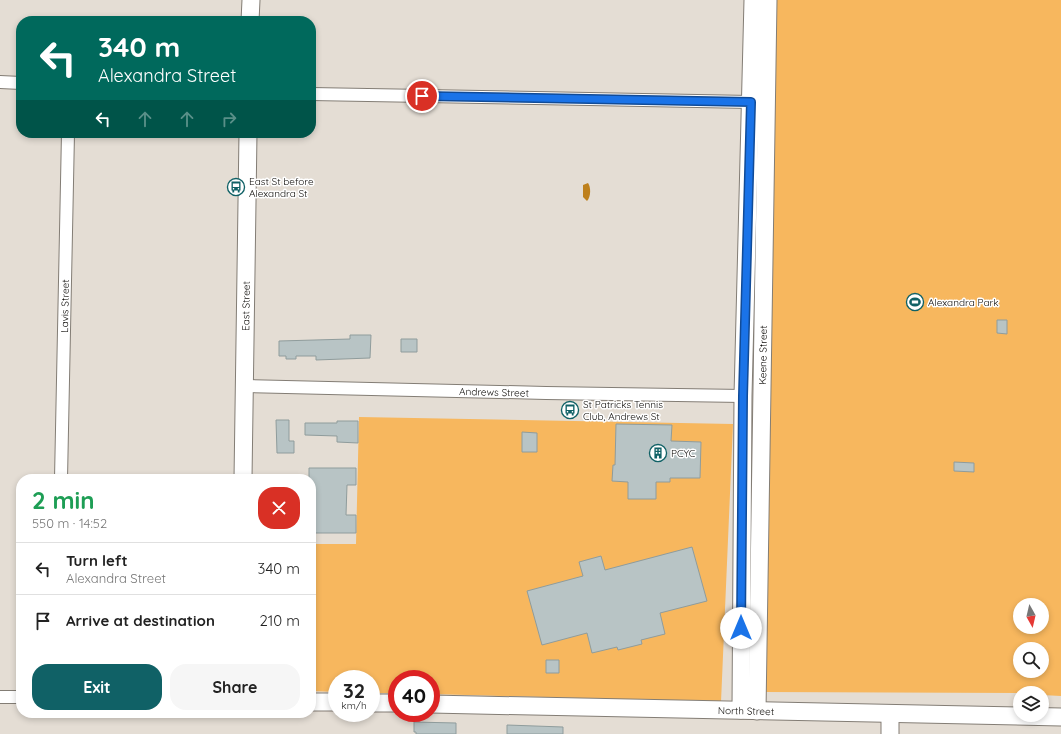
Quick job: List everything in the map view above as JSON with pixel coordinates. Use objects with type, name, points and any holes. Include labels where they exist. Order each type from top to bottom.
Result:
[{"type":"street","points":[[250,16],[251,0]]},
{"type":"street","name":"Keene Street","points":[[749,710],[761,395],[758,103],[753,0]]},
{"type":"street","name":"Keene Street","points":[[749,710],[743,396],[758,103],[768,0]]},
{"type":"street","points":[[0,82],[16,83]]},
{"type":"street","points":[[316,94],[758,103]]},
{"type":"street","name":"Lavis Street","points":[[61,474],[68,138]]},
{"type":"street","name":"East Street","points":[[243,474],[246,386],[248,138]]},
{"type":"street","name":"Andrews Street","points":[[246,386],[743,396]]},
{"type":"street","points":[[743,396],[761,395]]},
{"type":"street","points":[[0,697],[16,697]]},
{"type":"street","points":[[316,702],[328,702]]},
{"type":"street","name":"North Street","points":[[440,704],[1061,717]]},
{"type":"street","points":[[890,714],[890,734]]},
{"type":"shaded area","name":"Alexandra Park","points":[[774,0],[1061,0],[1061,696],[1049,695],[1049,686],[1013,686],[1013,693],[761,692]]},
{"type":"shaded area","points":[[588,183],[590,192],[587,201],[583,197],[583,185]]},
{"type":"shaded area","points":[[359,417],[733,424],[721,702],[440,694],[440,670],[388,670],[388,693],[380,693],[380,670],[328,670],[328,692],[316,691],[316,544],[356,544]]},
{"type":"building","points":[[997,320],[1007,320],[1007,334],[997,333]]},
{"type":"building","points":[[350,335],[371,335],[370,358],[316,360],[316,356],[296,356],[296,359],[286,359],[286,356],[279,356],[279,341],[350,339]]},
{"type":"building","points":[[401,339],[417,339],[417,352],[401,352]]},
{"type":"building","points":[[276,420],[289,420],[289,441],[294,441],[294,453],[277,453]]},
{"type":"building","points":[[337,421],[358,421],[358,443],[337,442],[337,436],[305,435],[305,423],[337,423]]},
{"type":"building","name":"PCYC","points":[[616,424],[672,425],[671,441],[701,442],[700,478],[670,478],[670,482],[656,482],[656,499],[628,499],[628,482],[612,481],[613,465],[615,465]]},
{"type":"building","points":[[522,432],[537,433],[537,452],[522,452]]},
{"type":"building","points":[[954,462],[974,463],[974,472],[954,471]]},
{"type":"building","points":[[309,468],[356,468],[356,485],[347,485],[346,515],[356,515],[356,533],[316,533],[316,474],[309,474]]},
{"type":"building","points":[[692,547],[707,601],[660,613],[665,634],[641,640],[642,644],[618,650],[617,647],[592,653],[587,633],[542,645],[527,591],[583,576],[579,562],[601,556],[605,570]]},
{"type":"building","points":[[546,660],[559,660],[559,673],[546,673]]},
{"type":"building","points":[[414,722],[456,723],[456,734],[416,734],[416,732],[414,732]]},
{"type":"building","points":[[507,725],[563,727],[563,734],[507,734]]},
{"type":"place","name":"East St before Alexandra St","points":[[236,187]]},
{"type":"place","name":"Alexandra Park","points":[[915,302]]},
{"type":"place","name":"St Patricks Tennis Club, Andrews St","points":[[570,410]]},
{"type":"place","name":"PCYC","points":[[658,453]]},
{"type":"route","points":[[422,96],[751,102],[743,396],[741,628]]}]
